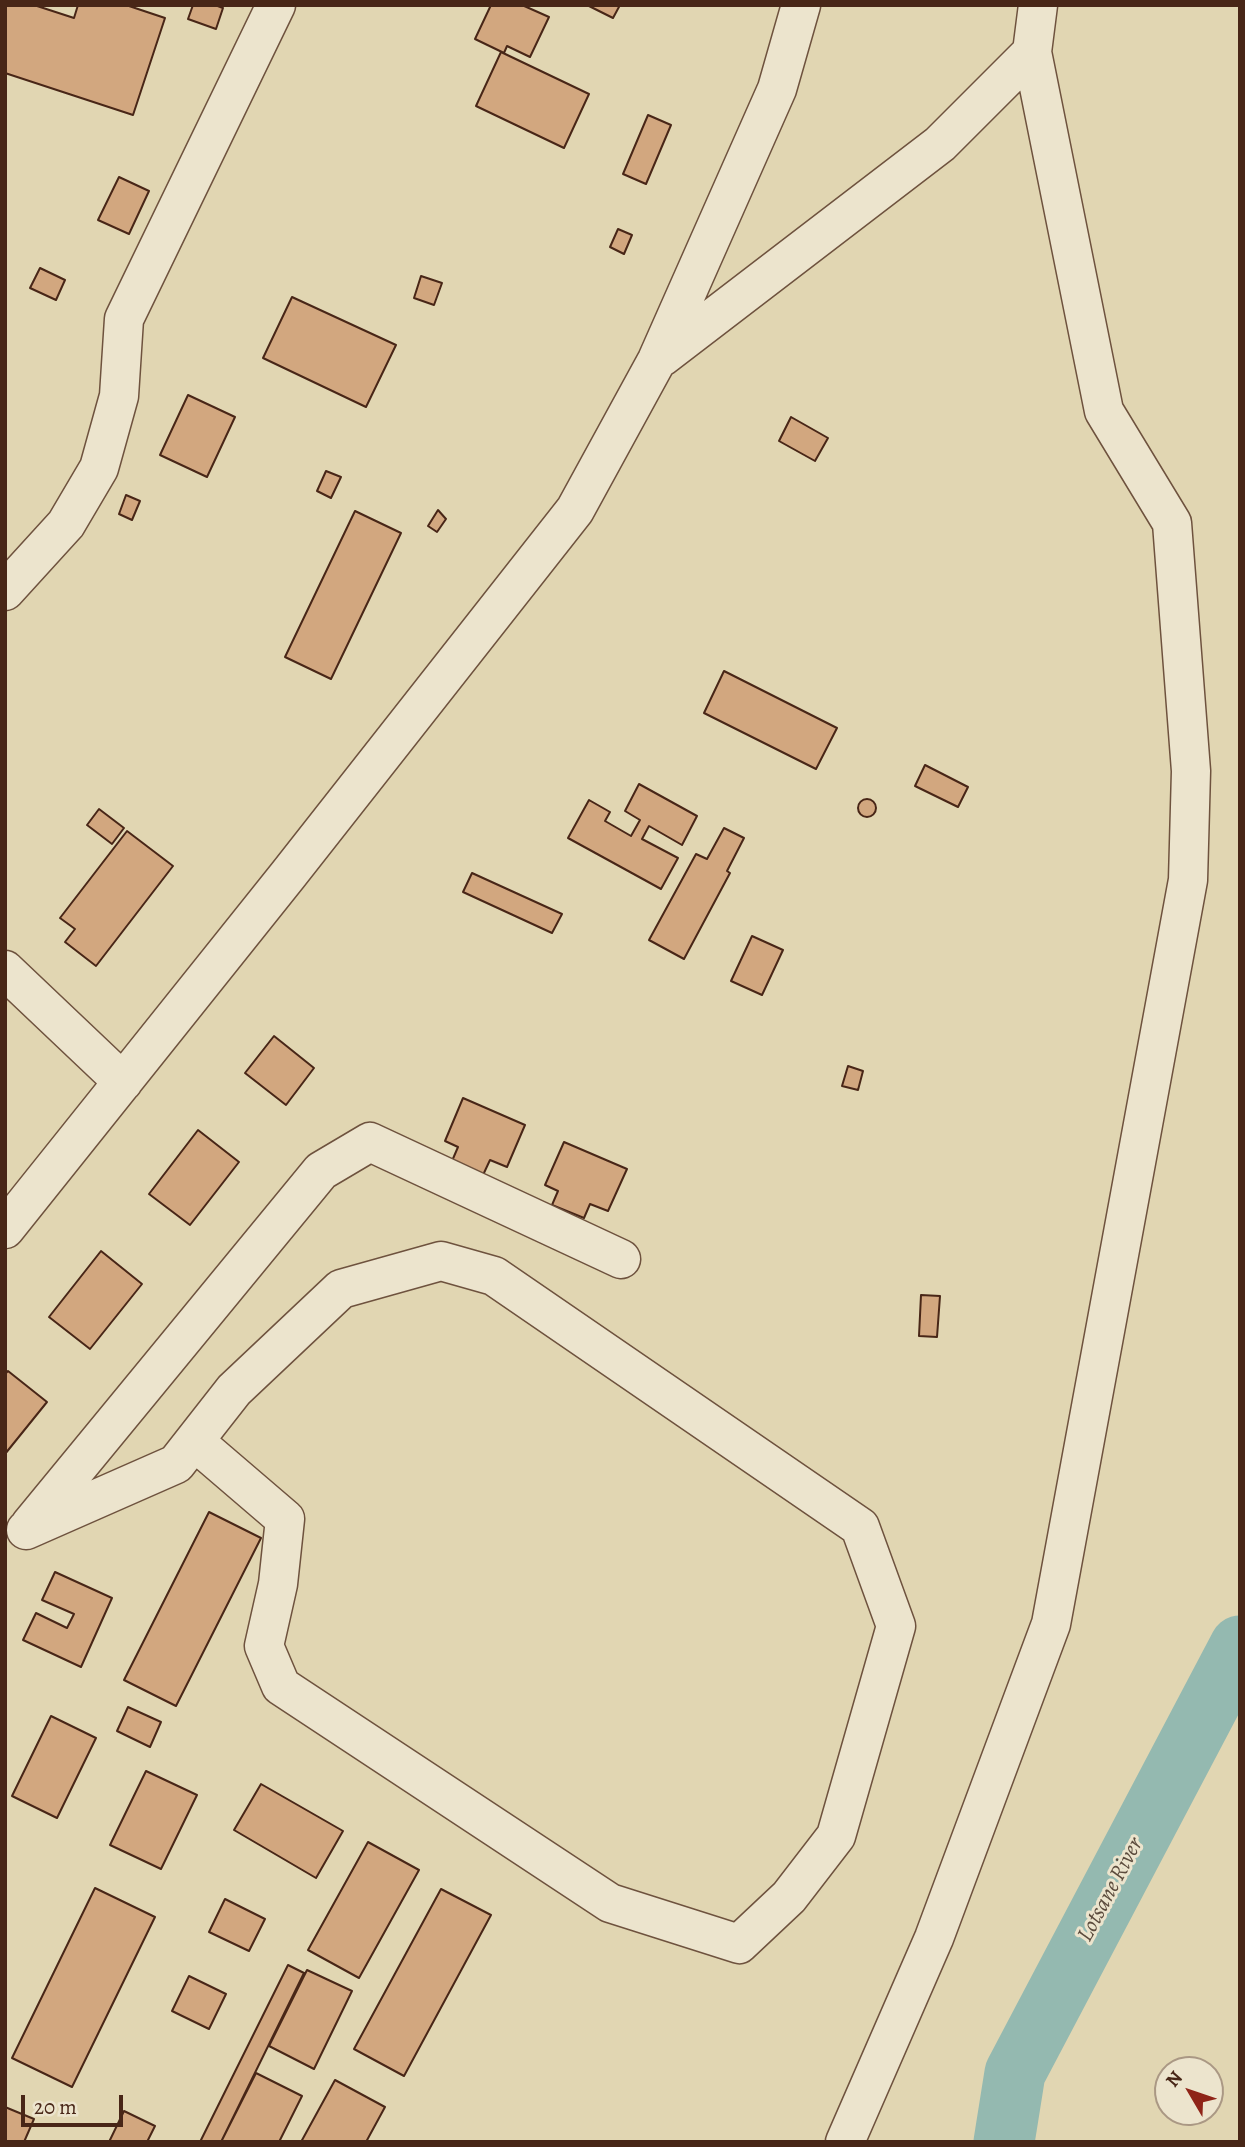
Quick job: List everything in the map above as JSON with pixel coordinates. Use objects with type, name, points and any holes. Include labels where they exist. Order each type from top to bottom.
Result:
[{"type":"street","points":[[5,591],[66,524],[99,468],[119,396],[124,319],[276,5]]},
{"type":"street","points":[[5,1229],[575,510],[657,360],[778,89],[801,5]]},
{"type":"street","points":[[845,2142],[934,1938],[1051,1624],[1188,880],[1191,771],[1172,523],[1104,411],[1032,52],[1038,5]]},
{"type":"street","points":[[657,360],[940,144],[1032,52]]},
{"type":"street","points":[[5,970],[123,1082]]},
{"type":"street","points":[[15,1539],[321,1171],[370,1142],[621,1259]]},
{"type":"street","points":[[15,1539],[176,1464],[194,1441],[234,1390],[341,1289],[441,1261],[494,1276],[860,1527],[896,1626],[836,1836],[789,1897],[739,1944],[610,1903],[281,1686],[264,1646],[278,1584],[285,1519],[194,1441]]},
{"type":"building","points":[[5,5],[34,5],[74,18],[78,5],[126,5],[165,18],[133,115],[5,73]]},
{"type":"building","points":[[193,5],[215,5],[223,8],[216,29],[188,19]]},
{"type":"building","points":[[491,5],[522,5],[549,17],[530,57],[507,46],[504,53],[475,39]]},
{"type":"building","points":[[587,5],[620,5],[613,18]]},
{"type":"building","points":[[501,52],[589,94],[564,148],[476,106]]},
{"type":"building","points":[[648,115],[671,125],[646,184],[623,174]]},
{"type":"building","points":[[119,177],[149,191],[129,234],[98,220]]},
{"type":"building","points":[[618,229],[632,235],[624,254],[610,247]]},
{"type":"building","points":[[40,268],[65,280],[56,300],[30,288]]},
{"type":"building","points":[[421,276],[442,283],[434,305],[414,298]]},
{"type":"building","points":[[292,297],[396,345],[366,407],[263,358]]},
{"type":"building","points":[[188,395],[235,417],[207,477],[160,455]]},
{"type":"building","points":[[791,417],[828,438],[815,461],[779,441]]},
{"type":"building","points":[[326,471],[341,477],[331,498],[317,491]]},
{"type":"building","points":[[126,495],[140,501],[132,520],[119,514]]},
{"type":"building","points":[[438,510],[446,519],[437,532],[428,526]]},
{"type":"building","points":[[355,511],[401,533],[331,679],[285,657]]},
{"type":"building","points":[[724,671],[837,728],[816,769],[704,713]]},
{"type":"building","points":[[925,765],[968,787],[958,807],[915,786]]},
{"type":"building","points":[[639,784],[697,816],[682,845],[649,826],[642,839],[678,858],[661,889],[568,838],[589,800],[610,812],[605,821],[631,836],[640,820],[625,811]]},
{"type":"building","points":[[863,799],[871,799],[876,808],[874,815],[863,817],[858,812],[858,804]]},
{"type":"building","points":[[99,809],[124,828],[112,844],[87,825]]},
{"type":"building","points":[[724,828],[744,838],[727,871],[730,873],[684,959],[649,940],[696,854],[707,859]]},
{"type":"building","points":[[127,831],[173,866],[96,966],[65,942],[75,929],[60,918]]},
{"type":"building","points":[[472,873],[562,914],[552,933],[463,892]]},
{"type":"building","points":[[752,936],[783,950],[762,995],[731,981]]},
{"type":"building","points":[[274,1036],[314,1068],[286,1105],[245,1073]]},
{"type":"building","points":[[848,1066],[863,1071],[858,1090],[842,1086]]},
{"type":"building","points":[[463,1098],[525,1125],[507,1167],[490,1160],[483,1175],[452,1161],[458,1147],[445,1141]]},
{"type":"building","points":[[198,1130],[239,1162],[190,1225],[149,1194]]},
{"type":"building","points":[[564,1142],[627,1169],[608,1211],[590,1204],[584,1218],[552,1205],[558,1191],[545,1185]]},
{"type":"building","points":[[101,1251],[142,1284],[90,1349],[49,1317]]},
{"type":"building","points":[[921,1295],[940,1296],[937,1337],[919,1336]]},
{"type":"building","points":[[8,1371],[47,1402],[5,1454],[5,1374]]},
{"type":"building","points":[[209,1512],[261,1538],[176,1706],[124,1680]]},
{"type":"building","points":[[55,1572],[112,1598],[81,1667],[23,1640],[36,1613],[67,1628],[74,1614],[42,1600]]},
{"type":"building","points":[[128,1707],[161,1722],[150,1747],[117,1731]]},
{"type":"building","points":[[51,1716],[96,1738],[57,1818],[12,1796]]},
{"type":"building","points":[[146,1771],[197,1795],[161,1869],[110,1845]]},
{"type":"building","points":[[261,1784],[343,1831],[316,1878],[234,1830]]},
{"type":"building","points":[[368,1842],[419,1870],[359,1978],[308,1950]]},
{"type":"building","points":[[95,1888],[155,1917],[72,2087],[12,2058]]},
{"type":"building","points":[[441,1889],[491,1915],[404,2076],[354,2049]]},
{"type":"building","points":[[225,1899],[265,1919],[249,1951],[209,1932]]},
{"type":"building","points":[[288,1965],[304,1973],[221,2142],[200,2142]]},
{"type":"building","points":[[307,1970],[352,1991],[314,2069],[269,2046]]},
{"type":"building","points":[[189,1976],[226,1994],[209,2029],[172,2011]]},
{"type":"building","points":[[256,2073],[302,2096],[279,2142],[221,2142]]},
{"type":"building","points":[[335,2080],[385,2107],[366,2142],[301,2142]]},
{"type":"building","points":[[5,2107],[34,2119],[24,2142],[5,2142]]},
{"type":"building","points":[[124,2111],[155,2126],[147,2142],[109,2142]]},
{"type":"waterway","name":"Lotsane River","points":[[1004,2142],[1015,2073],[1240,1646]]}]
